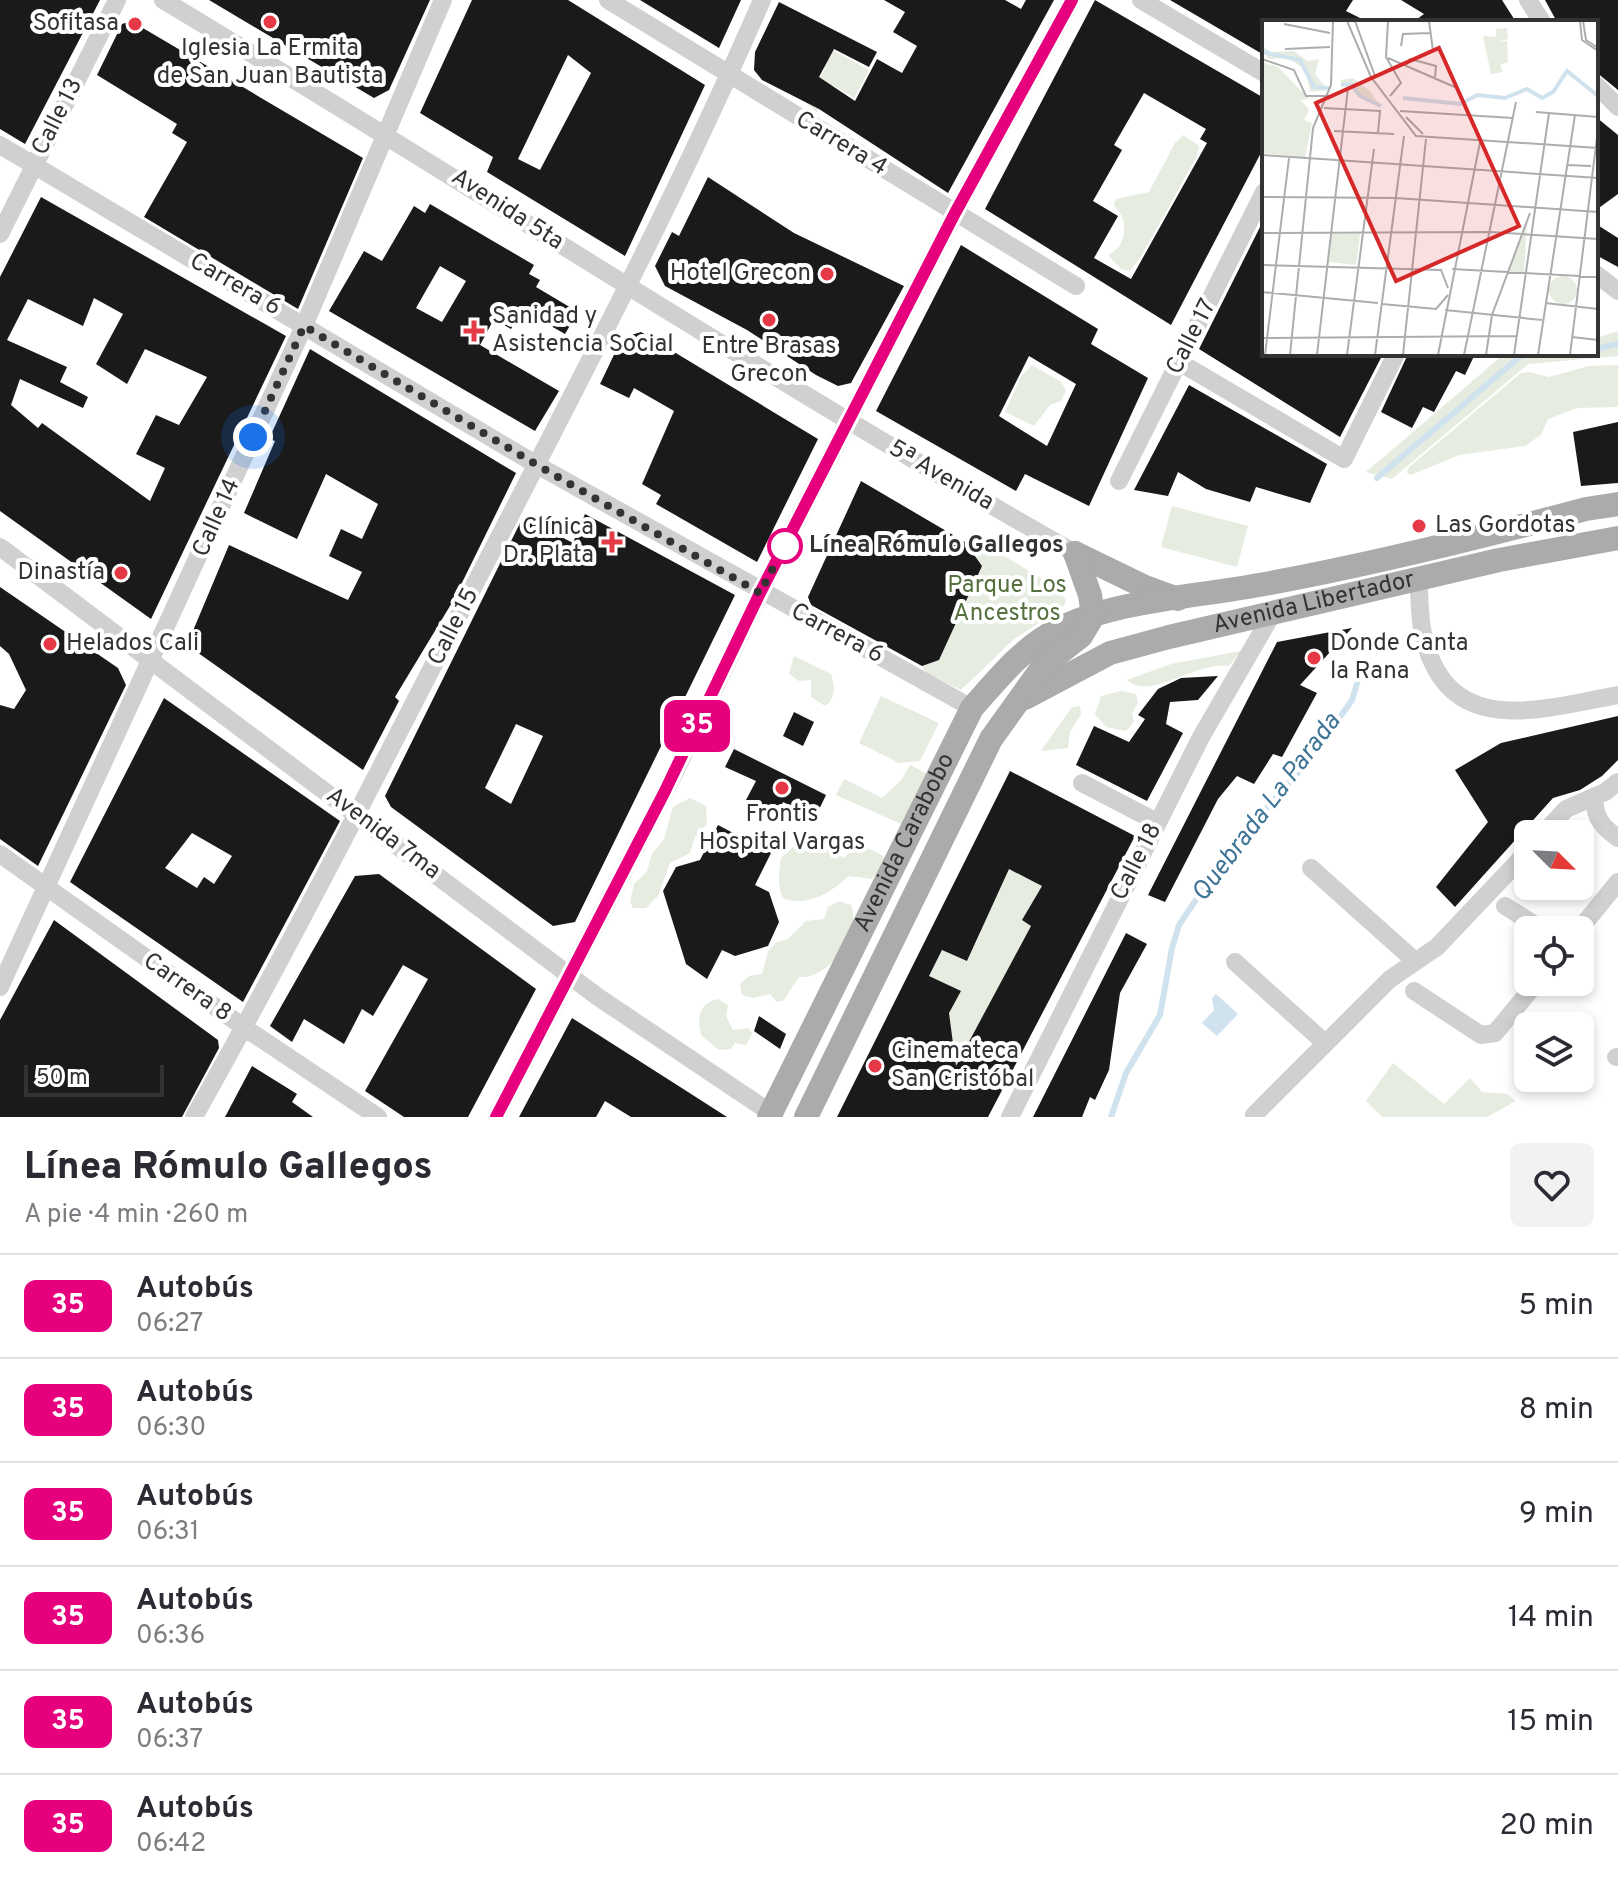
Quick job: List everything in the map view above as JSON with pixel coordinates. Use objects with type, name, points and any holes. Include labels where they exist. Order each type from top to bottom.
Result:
[{"type":"main road","name":"Avenida Libertador","points":[[1093,616],[1384,560],[1586,509],[1618,504]]},
{"type":"main road","name":"Avenida Libertador","points":[[1019,701],[1110,653],[1418,578],[1618,538]]},
{"type":"main road","points":[[1075,553],[1120,577],[1180,599]]},
{"type":"main road","points":[[1075,553],[1090,595],[1093,616]]},
{"type":"main road","name":"Avenida Carabobo","points":[[808,1112],[983,753],[1044,665],[1081,636],[1093,616]]},
{"type":"main road","name":"Avenida Carabobo","points":[[770,1115],[972,708],[1005,669],[1032,646],[1058,629],[1093,616]]},
{"type":"main road","points":[[770,1115],[808,1112]]},
{"type":"street","name":"Calle 13","points":[[0,234],[117,0]]},
{"type":"street","name":"Avenida 5ta","points":[[163,0],[385,133],[626,287],[849,423]]},
{"type":"street","name":"Calle 14","points":[[0,987],[304,326],[443,0]]},
{"type":"street","name":"Carrera 4","points":[[608,0],[1076,286]]},
{"type":"street","name":"Calle 15","points":[[194,1117],[245,1028],[537,465],[729,76],[762,0]]},
{"type":"street","points":[[496,1117],[670,782],[760,593],[955,213],[1072,0]]},
{"type":"street","points":[[1141,0],[1262,72]]},
{"type":"street","points":[[1528,0],[1541,20]]},
{"type":"street","points":[[1598,87],[1618,107]]},
{"type":"street","name":"Carrera 6","points":[[0,145],[537,465],[760,593],[972,708]]},
{"type":"street","name":"Calle 17","points":[[1119,481],[1262,196]]},
{"type":"street","points":[[1598,276],[1618,291]]},
{"type":"street","points":[[1179,362],[1344,459],[1395,356]]},
{"type":"street","name":"5ª Avenida","points":[[849,423],[1075,553]]},
{"type":"street","name":"Avenida 7ma","points":[[0,547],[568,975],[770,1115]]},
{"type":"street","points":[[1418,578],[1423,633],[1429,653],[1450,688],[1464,698],[1483,708],[1520,713],[1618,695]]},
{"type":"street","name":"Calle 18","points":[[1010,1117],[1157,822],[1238,670],[1274,611]]},
{"type":"street","points":[[1556,820],[1566,809],[1618,782]]},
{"type":"street","points":[[1082,783],[1157,822]]},
{"type":"street","points":[[1595,796],[1594,807],[1600,823],[1618,838]]},
{"type":"street","name":"Carrera 8","points":[[0,854],[245,1028],[378,1117]]},
{"type":"street","points":[[1254,1115],[1390,979],[1447,938],[1514,866]]},
{"type":"street","points":[[1311,868],[1415,961]]},
{"type":"street","points":[[1590,916],[1618,882]]},
{"type":"street","points":[[1505,906],[1521,916]]},
{"type":"street","points":[[1235,962],[1325,1043]]},
{"type":"street","points":[[1414,991],[1481,1035],[1495,1033],[1525,996]]},
{"type":"green space","points":[[805,35],[869,70],[854,98],[832,84],[817,112],[806,103],[825,68],[797,53]]},
{"type":"green space","points":[[1183,135],[1199,146],[1197,156],[1142,255],[1130,271],[1121,269],[1108,255],[1119,246],[1124,232],[1122,218],[1114,206],[1116,199],[1149,192],[1175,143]]},
{"type":"green space","points":[[1618,331],[1618,356],[1528,364],[1392,479],[1366,472],[1502,356],[1598,356],[1598,337]]},
{"type":"green space","points":[[1032,365],[1061,382],[1066,391],[1061,401],[1050,405],[1034,426],[1005,412],[1021,376]]},
{"type":"green space","points":[[1618,365],[1618,407],[1577,408],[1548,419],[1541,435],[1525,446],[1459,455],[1411,475],[1407,473],[1408,468],[1521,373],[1549,377],[1589,366]]},
{"type":"green space","points":[[1172,506],[1248,526],[1237,567],[1161,547]]},
{"type":"green space","name":"Parque Los Ancestros","points":[[978,540],[1059,589],[1066,601],[1062,608],[1014,639],[961,690],[926,673],[922,666],[939,660],[981,566],[967,545]]},
{"type":"green space","points":[[1241,651],[1229,666],[1203,669],[1161,684],[1137,685],[1127,680],[1171,664]]},
{"type":"green space","points":[[794,656],[831,674],[834,692],[825,706],[811,697],[811,680],[799,681],[789,674]]},
{"type":"green space","points":[[1121,691],[1136,694],[1138,702],[1132,714],[1134,722],[1126,731],[1106,727],[1095,714],[1101,696]]},
{"type":"green space","points":[[881,696],[939,723],[920,761],[899,763],[859,743]]},
{"type":"green space","points":[[1080,706],[1081,714],[1070,732],[1068,748],[1041,751],[1072,707]]},
{"type":"green space","points":[[910,765],[926,773],[901,824],[836,795],[844,779],[882,798],[902,779]]},
{"type":"green space","points":[[690,798],[706,806],[707,824],[695,837],[690,853],[670,863],[658,896],[646,908],[633,908],[630,902],[634,884],[647,871],[652,854],[664,839],[673,807]]},
{"type":"green space","points":[[793,847],[829,850],[844,858],[858,849],[868,849],[883,856],[884,863],[872,879],[849,876],[818,897],[791,901],[783,898],[779,878],[781,858]]},
{"type":"green space","points":[[1053,867],[1022,920],[1031,926],[956,1067],[949,1059],[954,1049],[950,1022],[929,976],[942,950],[967,961],[981,933],[961,923],[1008,869]]},
{"type":"green space","points":[[839,901],[851,905],[852,928],[848,941],[832,962],[811,976],[799,977],[783,1001],[777,1002],[770,994],[753,998],[742,995],[740,984],[749,976],[762,974],[768,951],[777,942],[788,939],[806,921],[824,919],[828,907]]},
{"type":"green space","points":[[718,999],[728,1005],[726,1016],[733,1030],[749,1028],[752,1034],[746,1045],[735,1043],[731,1049],[719,1050],[701,1035],[701,1012],[707,1004]]},
{"type":"green space","points":[[1393,1063],[1444,1104],[1470,1078],[1482,1092],[1507,1094],[1516,1101],[1487,1117],[1382,1117],[1366,1101]]},
{"type":"water","points":[[1216,994],[1238,1014],[1217,1036],[1202,1023],[1214,1010],[1212,998]]},
{"type":"building","points":[[0,0],[100,0],[25,144],[0,129]]},
{"type":"building","points":[[209,0],[430,0],[389,90],[374,98]]},
{"type":"building","points":[[472,0],[568,0],[705,85],[625,256],[487,172],[493,157],[420,113]],"holes":[[[568,55],[591,73],[540,170],[518,159]]]},
{"type":"building","points":[[640,0],[741,0],[719,48]]},
{"type":"building","points":[[884,0],[1005,0],[1021,9],[1026,0],[1054,0],[948,193],[819,109],[762,80],[754,70],[755,52],[779,2],[877,52],[869,67],[834,49],[819,77],[855,101],[877,59],[902,73],[917,46],[893,32],[905,12]]},
{"type":"building","points":[[1095,0],[1262,97],[1262,151],[1171,325],[985,209]],"holes":[[[1144,93],[1206,129],[1200,139],[1207,143],[1131,279],[1094,258],[1118,216],[1093,201],[1122,150],[1114,145]]]},
{"type":"building","points":[[1170,0],[1353,0],[1346,11],[1364,20],[1262,20],[1262,54]]},
{"type":"building","points":[[1401,0],[1502,0],[1515,20],[1416,20],[1424,14]]},
{"type":"building","points":[[1545,0],[1618,0],[1618,90],[1598,74],[1598,20],[1556,20]]},
{"type":"building","points":[[131,21],[363,158],[298,309],[144,217],[187,142],[172,133],[177,124],[97,75],[122,24]]},
{"type":"building","points":[[1598,119],[1618,135],[1618,194],[1598,209]]},
{"type":"building","points":[[708,177],[794,233],[904,286],[851,383],[838,386],[816,375],[747,330],[665,286],[655,266],[672,232],[679,236]]},
{"type":"building","points":[[41,197],[286,336],[151,619],[0,511],[0,277]],"holes":[[[94,298],[123,314],[96,364],[127,384],[145,349],[207,377],[179,425],[156,415],[136,454],[165,468],[150,501],[42,423],[38,428],[11,405],[20,379],[83,408],[88,397],[60,382],[67,367],[7,340],[28,299],[83,326]]]},
{"type":"building","points":[[430,204],[534,265],[529,274],[540,280],[536,287],[578,312],[565,334],[523,310],[511,329],[494,319],[480,345],[559,391],[535,431],[329,311],[364,251],[382,261],[414,206],[425,213]],"holes":[[[440,266],[466,281],[442,322],[416,308]]]},
{"type":"building","points":[[1262,223],[1262,356],[1382,356],[1340,437],[1199,349]]},
{"type":"building","points":[[1598,225],[1618,238],[1618,267],[1598,256]]},
{"type":"building","points":[[961,245],[1098,329],[1091,344],[1148,378],[1089,506],[1025,474],[1016,491],[876,411]],"holes":[[[1029,356],[1076,384],[1047,446],[999,416]]]},
{"type":"building","points":[[641,332],[818,439],[757,562],[656,504],[661,495],[642,484],[674,411],[634,388],[629,398],[600,384],[622,338]]},
{"type":"building","points":[[310,349],[516,473],[453,601],[395,697],[399,701],[363,770],[187,645],[229,545],[348,600],[362,572],[329,556],[341,529],[362,539],[378,504],[326,474],[297,539],[244,513],[275,441],[269,439]]},
{"type":"building","points":[[1407,356],[1474,356],[1465,375],[1456,371],[1434,412],[1423,407],[1412,428],[1381,412]]},
{"type":"building","points":[[1189,385],[1327,464],[1310,503],[1256,487],[1250,502],[1206,489],[1178,472],[1168,496],[1134,490]]},
{"type":"building","points":[[1618,422],[1618,483],[1581,486],[1573,432]]},
{"type":"building","points":[[861,481],[965,542],[982,566],[939,660],[922,666],[811,605],[808,597]]},
{"type":"building","points":[[585,514],[735,595],[575,922],[553,926],[391,807],[385,796],[523,517],[573,543]],"holes":[[[516,724],[543,736],[511,804],[485,788]]]},
{"type":"building","points":[[0,587],[118,668],[126,685],[38,866],[0,839],[0,705],[14,709],[26,690],[9,654],[0,646]]},
{"type":"building","points":[[1352,628],[1300,685],[1317,693],[1282,757],[1273,754],[1254,784],[1237,776],[1218,799],[1165,902],[1148,895],[1277,642]]},
{"type":"building","points":[[1218,676],[1198,700],[1170,702],[1166,724],[1183,733],[1147,801],[1076,765],[1094,726],[1129,742],[1145,719],[1138,715],[1158,689],[1181,678]]},
{"type":"building","points":[[164,698],[340,821],[243,1002],[70,882]],"holes":[[[192,833],[232,856],[214,884],[204,877],[197,888],[165,868]]]},
{"type":"building","points":[[794,712],[814,722],[803,746],[783,736]]},
{"type":"building","points":[[1618,716],[1618,760],[1602,776],[1580,790],[1553,798],[1533,820],[1514,820],[1514,841],[1455,907],[1436,887],[1488,822],[1455,770],[1501,743]]},
{"type":"building","name":"Frontis Hospital Vargas","points":[[734,749],[826,795],[815,818],[783,802],[777,815],[746,800],[756,781],[725,767]]},
{"type":"building","points":[[1010,771],[1135,836],[988,1117],[837,1117]],"holes":[[[1009,869],[1042,886],[1022,920],[1031,926],[956,1066],[949,1013],[961,991],[929,976],[942,950],[967,961]]]},
{"type":"building","points":[[718,825],[771,853],[755,885],[769,892],[779,922],[768,946],[735,956],[722,950],[707,979],[686,964],[663,891],[676,867],[700,860]]},
{"type":"building","points":[[379,874],[536,989],[468,1117],[404,1117],[365,1091],[428,979],[403,965],[373,1016],[362,1009],[344,1044],[304,1019],[292,1042],[270,1026],[355,876]]},
{"type":"building","points":[[54,920],[218,1040],[219,1048],[182,1117],[0,1117],[0,1020]]},
{"type":"building","points":[[1126,933],[1147,944],[1120,993],[1109,1070],[1095,1100],[1090,1097],[1082,1117],[1033,1117]]},
{"type":"building","points":[[759,1016],[786,1034],[780,1049],[754,1031]]},
{"type":"building","points":[[572,1018],[727,1117],[631,1117],[605,1101],[596,1117],[519,1117]]},
{"type":"building","points":[[252,1066],[297,1094],[292,1102],[313,1117],[225,1117]]},
{"type":"waterway","name":"Quebrada La Parada","points":[[1598,349],[1618,344]]},
{"type":"waterway","name":"Quebrada La Parada","points":[[1377,478],[1521,356]]},
{"type":"waterway","name":"Quebrada La Parada","points":[[1111,1117],[1126,1073],[1160,1015],[1179,925],[1230,849],[1297,774],[1338,720],[1352,700],[1359,677]]},
{"type":"bus line","name":"35","points":[[496,1117],[664,793],[760,593],[955,213],[1072,0]]},
{"type":"place","name":"Iglesia La Ermita de San Juan Bautista","points":[[270,22]]},
{"type":"place","name":"Sofitasa","points":[[135,24]]},
{"type":"place","name":"Hotel Grecon","points":[[827,274]]},
{"type":"place","name":"Entre Brasas Grecon","points":[[769,320]]},
{"type":"place","name":"Sanidad y Asistencia Social","points":[[474,331]]},
{"type":"place","name":"Las Gordotas","points":[[1419,526]]},
{"type":"place","name":"Clínica Dr. Plata","points":[[612,542]]},
{"type":"place","name":"Línea Rómulo Gallegos","points":[[785,546]]},
{"type":"place","name":"Dinastía","points":[[121,573]]},
{"type":"place","name":"Helados Cali","points":[[50,644]]},
{"type":"place","name":"Donde Canta la Rana","points":[[1314,658]]},
{"type":"place","name":"Frontis Hospital Vargas","points":[[782,788]]},
{"type":"place","name":"Cinemateca San Cristóbal","points":[[875,1066]]},
{"type":"route","points":[[253,437],[304,326],[760,593],[790,536],[785,546]]}]
